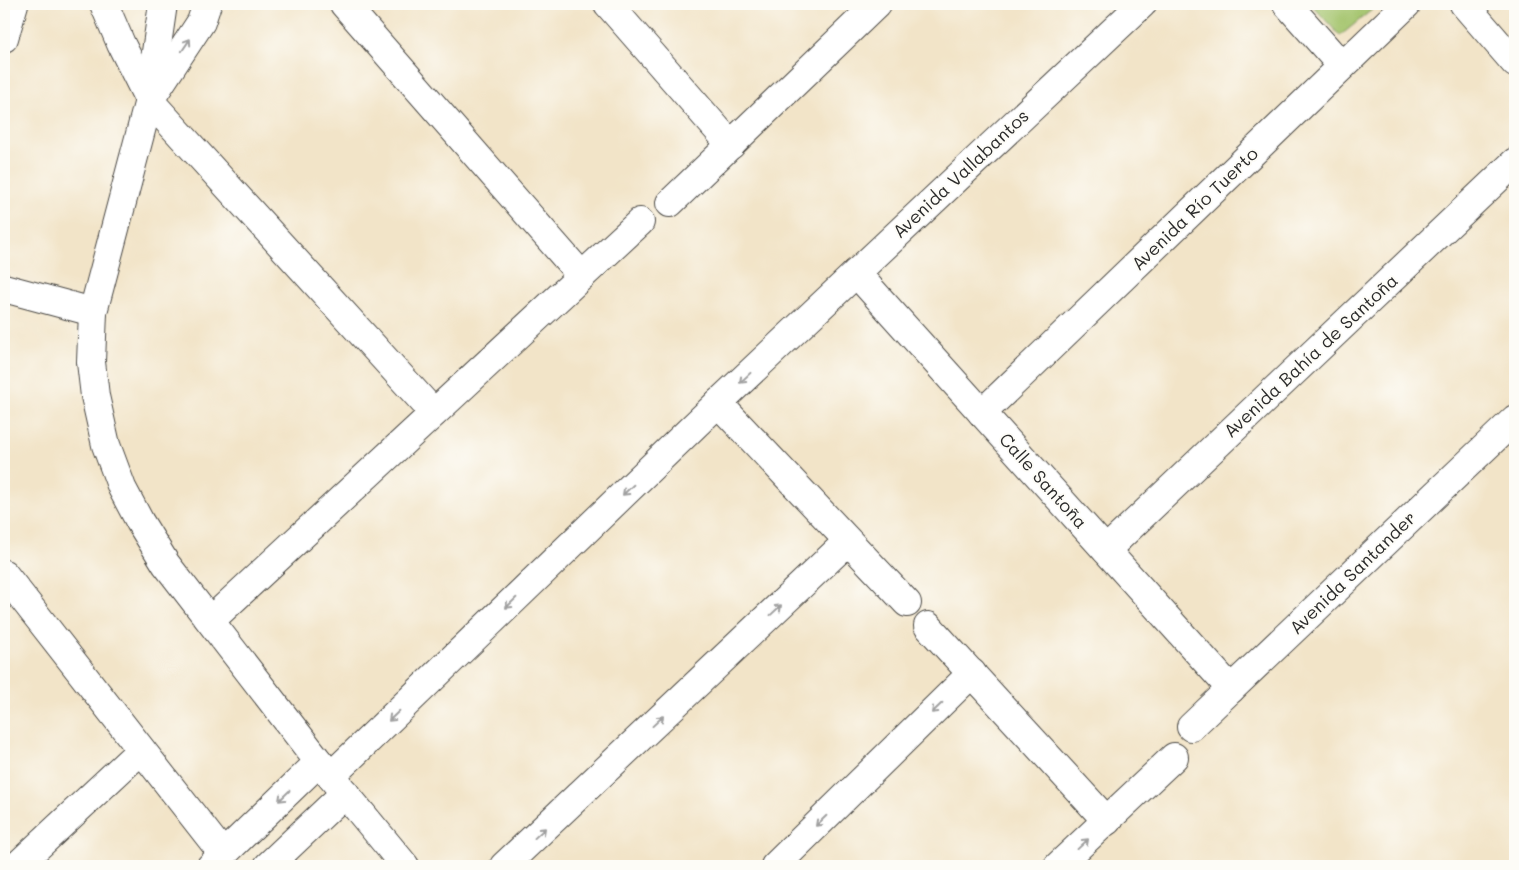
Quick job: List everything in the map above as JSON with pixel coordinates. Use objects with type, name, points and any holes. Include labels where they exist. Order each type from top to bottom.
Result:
[{"type":"street","points":[[4,38],[14,4]]},
{"type":"street","points":[[104,4],[120,44],[149,100],[434,413]]},
{"type":"street","points":[[163,4],[149,100],[92,312],[92,362],[95,396],[106,446],[122,488],[166,564],[332,777],[405,866]]},
{"type":"street","points":[[149,100],[201,22],[207,4]]},
{"type":"street","points":[[344,4],[582,276]]},
{"type":"street","points":[[670,203],[877,4]]},
{"type":"street","name":"Avenida Vallabantos","points":[[332,777],[718,403],[1142,4]]},
{"type":"street","points":[[1287,4],[1342,66]]},
{"type":"street","name":"Avenida Río Tuerto","points":[[982,413],[1407,4]]},
{"type":"street","points":[[1464,4],[1515,63]]},
{"type":"street","points":[[611,5],[731,145]]},
{"type":"street","name":"Avenida Bahía de Santoña","points":[[1106,550],[1515,162]]},
{"type":"street","points":[[211,620],[640,222]]},
{"type":"street","name":"Calle Santoña","points":[[856,273],[1231,688]]},
{"type":"street","points":[[4,288],[92,312]]},
{"type":"street","points":[[718,403],[847,542],[907,603]]},
{"type":"street","name":"Avenida Santander","points":[[1191,727],[1515,419]]},
{"type":"street","points":[[504,866],[847,542]]},
{"type":"street","points":[[4,574],[141,750],[217,860],[332,777]]},
{"type":"street","points":[[928,626],[1107,821]]},
{"type":"street","points":[[775,866],[972,673]]},
{"type":"street","points":[[17,866],[141,750]]},
{"type":"street","points":[[1058,866],[1174,757]]},
{"type":"street","points":[[268,866],[332,777]]},
{"type":"green space","points":[[1311,4],[1379,4],[1340,36]]}]
